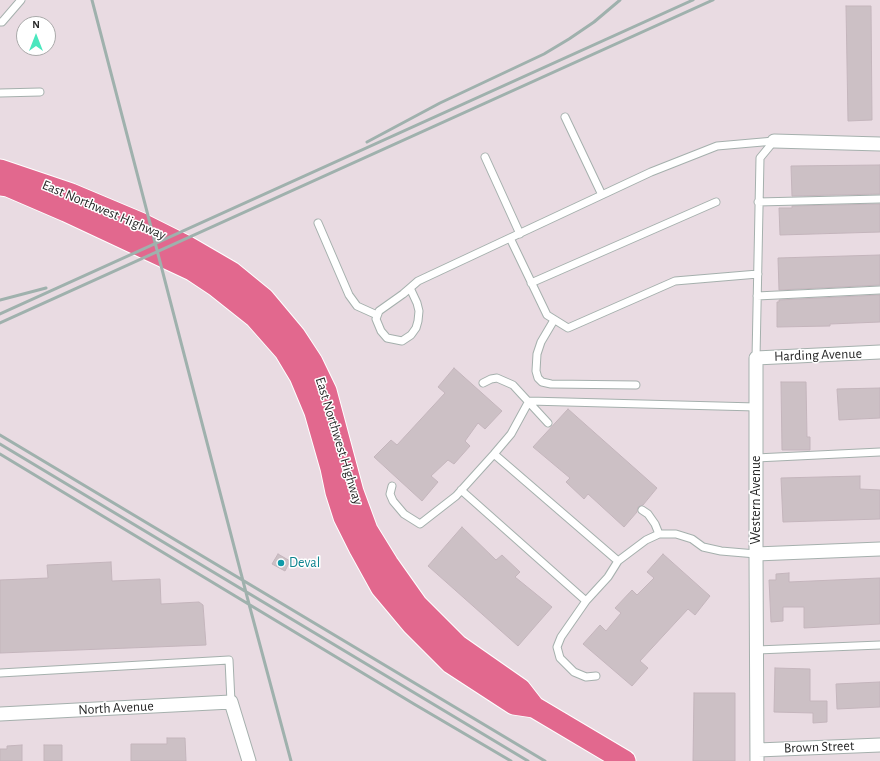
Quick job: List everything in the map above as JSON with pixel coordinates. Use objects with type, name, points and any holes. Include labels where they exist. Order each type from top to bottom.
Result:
[{"type":"main road","name":"East Northwest Highway","points":[[0,170],[71,194],[147,226],[188,247],[231,272],[264,299],[295,336],[312,362],[326,390],[351,484],[367,530],[388,564],[417,605],[457,645],[520,690],[534,707],[624,761]]},
{"type":"main road","name":"East Northwest Highway","points":[[0,185],[8,186],[66,211],[192,270],[216,286],[255,317],[285,351],[300,376],[315,412],[344,517],[381,587],[412,624],[451,663],[514,704],[534,707]]},
{"type":"street","points":[[774,141],[880,144]]},
{"type":"street","name":"Harding Avenue","points":[[756,358],[880,352]]},
{"type":"street","name":"Western Avenue","points":[[756,358],[758,755]]},
{"type":"street","points":[[756,554],[880,549]]},
{"type":"street","points":[[231,702],[249,761]]},
{"type":"street","name":"North Avenue","points":[[0,714],[231,702]]},
{"type":"street","name":"Brown Street","points":[[758,755],[880,745]]},
{"type":"lane","points":[[0,22],[2,22],[21,0]]},
{"type":"lane","points":[[0,93],[40,92]]},
{"type":"lane","points":[[565,117],[602,195]]},
{"type":"lane","points":[[410,288],[419,311],[416,328],[411,335],[402,340],[387,338],[381,331],[376,319],[379,311],[418,281],[651,172],[717,146],[774,141]]},
{"type":"lane","name":"Western Avenue","points":[[756,358],[760,158],[774,141]]},
{"type":"lane","points":[[485,157],[520,234]]},
{"type":"lane","points":[[758,202],[880,199]]},
{"type":"lane","points":[[531,283],[716,202]]},
{"type":"lane","points":[[318,223],[349,295],[357,306],[377,315]]},
{"type":"lane","points":[[510,238],[546,315],[568,328],[675,281],[758,274]]},
{"type":"lane","points":[[757,296],[880,290]]},
{"type":"lane","points":[[554,320],[541,342],[537,354],[536,371],[538,378],[542,382],[551,384],[636,385]]},
{"type":"lane","points":[[483,383],[497,378],[513,385],[548,423]]},
{"type":"lane","points":[[529,401],[756,407]]},
{"type":"lane","points":[[392,486],[390,494],[393,501],[404,514],[420,524],[456,496],[494,454],[511,434],[529,401]]},
{"type":"lane","points":[[756,458],[880,452]]},
{"type":"lane","points":[[494,454],[618,560]]},
{"type":"lane","points":[[461,490],[586,601]]},
{"type":"lane","points":[[642,510],[648,514],[655,524],[659,534]]},
{"type":"lane","points":[[596,676],[586,677],[574,672],[560,658],[557,647],[561,637],[586,601],[608,577],[618,560],[646,540],[659,534],[676,534],[692,539],[703,547],[721,551],[756,554]]},
{"type":"lane","points":[[757,650],[880,645]]},
{"type":"lane","points":[[0,673],[229,660],[231,702]]},
{"type":"building","points":[[846,6],[871,6],[872,120],[848,121]]},
{"type":"building","points":[[880,165],[880,194],[792,196],[791,166]]},
{"type":"building","points":[[880,204],[880,232],[780,235],[779,208],[792,208],[792,206]]},
{"type":"building","points":[[880,255],[880,285],[779,290],[778,258]]},
{"type":"building","points":[[880,295],[880,322],[830,324],[830,326],[777,327],[777,302],[779,302],[779,300]]},
{"type":"building","points":[[454,368],[502,411],[485,429],[478,423],[465,441],[470,446],[454,464],[448,460],[431,476],[438,482],[422,501],[374,457],[391,440],[397,445],[445,393],[438,387]]},
{"type":"building","points":[[781,382],[806,382],[807,437],[810,437],[810,450],[782,450]]},
{"type":"building","points":[[880,388],[880,418],[839,420],[837,389]]},
{"type":"building","points":[[568,409],[657,488],[643,505],[638,507],[637,512],[624,527],[588,494],[584,499],[566,482],[570,478],[533,447]]},
{"type":"building","points":[[860,476],[860,489],[880,490],[880,519],[783,522],[781,478]]},
{"type":"building","points":[[462,527],[496,560],[502,555],[520,572],[515,577],[552,607],[518,646],[428,566]]},
{"type":"building","name":"Deval","points":[[278,554],[290,561],[285,571],[272,564]]},
{"type":"building","points":[[663,554],[710,596],[695,615],[688,609],[640,661],[648,668],[632,686],[583,644],[600,625],[606,631],[621,613],[615,608],[632,590],[637,595],[654,578],[647,572]]},
{"type":"building","points":[[111,562],[112,581],[160,579],[161,604],[199,602],[203,605],[206,645],[0,653],[0,580],[48,578],[47,565]]},
{"type":"building","points":[[789,573],[789,582],[880,578],[880,624],[804,628],[804,607],[783,607],[783,621],[771,622],[769,580],[776,580],[776,574]]},
{"type":"building","points":[[775,668],[810,669],[810,701],[827,701],[827,722],[813,723],[813,713],[774,712]]},
{"type":"building","points":[[880,682],[880,707],[837,709],[836,684]]},
{"type":"building","points":[[694,693],[735,693],[735,761],[693,761]]},
{"type":"building","points":[[167,738],[185,738],[186,761],[131,761],[131,744],[167,744]]},
{"type":"building","points":[[22,745],[22,761],[0,761],[0,749],[7,749],[7,746]]},
{"type":"building","points":[[44,745],[62,745],[62,761],[44,761]]},
{"type":"railway","points":[[92,0],[291,761]]},
{"type":"railway","points":[[367,142],[440,103],[544,54],[594,22],[620,0]]},
{"type":"railway","points":[[0,314],[693,0]]},
{"type":"railway","points":[[0,323],[713,0]]},
{"type":"railway","points":[[0,300],[46,288]]},
{"type":"railway","points":[[0,435],[545,761]]},
{"type":"railway","points":[[0,444],[528,761]]},
{"type":"railway","points":[[0,454],[511,761]]},
{"type":"place","name":"Deval","points":[[281,563]]}]
